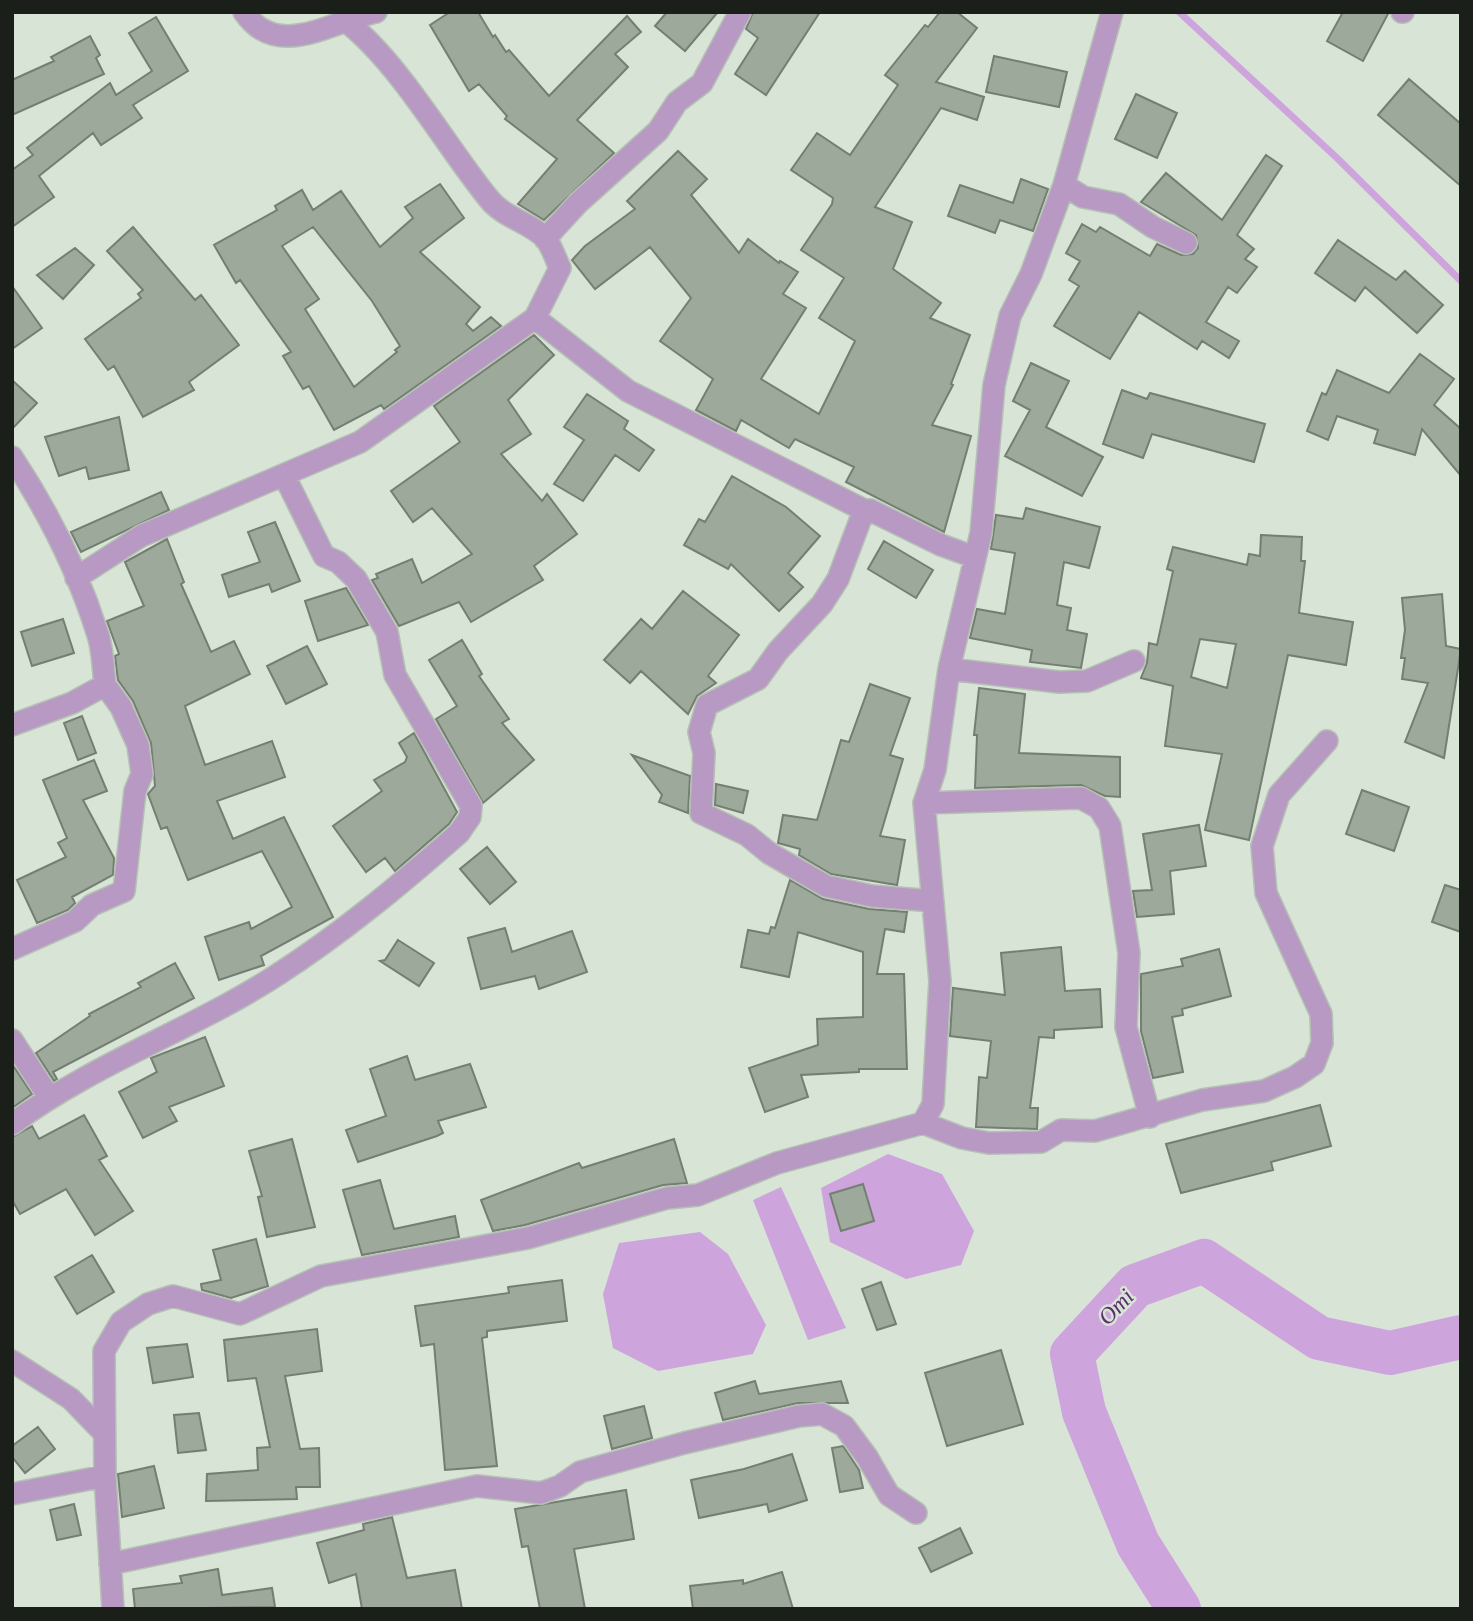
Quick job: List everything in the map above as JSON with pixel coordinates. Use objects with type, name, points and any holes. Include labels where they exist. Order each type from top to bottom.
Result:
[{"type":"street","points":[[76,578],[141,536],[360,442],[535,318],[560,268],[545,239],[508,217],[491,201],[415,98],[363,20],[285,38],[256,29],[244,12]]},
{"type":"street","points":[[545,239],[578,203],[658,131],[677,102],[702,83],[740,12]]},
{"type":"street","points":[[923,1124],[933,1104],[940,981],[924,803],[935,770],[948,669],[986,493],[987,439],[1001,346],[1063,185],[1112,12]]},
{"type":"street","points":[[1063,185],[1083,197],[1119,204],[1153,227],[1186,243]]},
{"type":"street","points":[[535,318],[628,391],[864,510],[870,509],[941,545],[974,557]]},
{"type":"street","points":[[12,457],[28,481],[76,578],[98,634],[106,685],[121,707],[138,745],[142,774],[135,791],[124,891],[92,905],[75,920],[12,948]]},
{"type":"street","points":[[12,1124],[49,1097],[276,976],[371,907],[458,833],[470,817],[471,806],[395,675],[387,632],[356,579],[338,562],[324,556],[284,475]]},
{"type":"street","points":[[864,510],[838,579],[822,604],[778,651],[758,679],[707,705],[699,732],[704,753],[701,813],[747,835],[769,853],[826,886],[872,896],[933,901]]},
{"type":"street","points":[[948,669],[1059,682],[1087,681],[1134,661]]},
{"type":"street","points":[[12,725],[72,703],[106,685]]},
{"type":"street","points":[[113,1609],[105,1476],[104,1350],[121,1322],[148,1304],[173,1296],[240,1314],[321,1276],[528,1238],[667,1198],[698,1195],[777,1163],[923,1124],[962,1138],[1016,1144],[1041,1142],[1061,1130],[1095,1131],[1202,1100],[1264,1091],[1314,1065],[1322,1043],[1321,1014],[1266,893],[1262,846],[1279,795],[1327,741]]},
{"type":"street","points":[[924,803],[1081,798],[1099,808],[1110,827],[1129,953],[1126,1027],[1150,1117]]},
{"type":"street","points":[[12,1040],[49,1097]]},
{"type":"street","points":[[12,1361],[71,1399],[104,1433]]},
{"type":"street","points":[[110,1564],[477,1486],[541,1493],[560,1486],[580,1472],[684,1443],[799,1416],[821,1414],[844,1426],[867,1457],[889,1495],[916,1513]]},
{"type":"street","points":[[12,1494],[105,1476]]},
{"type":"shaded area","points":[[888,1154],[942,1174],[974,1231],[961,1265],[906,1279],[830,1242],[821,1188]]},
{"type":"shaded area","points":[[781,1187],[846,1328],[808,1340],[753,1200]]},
{"type":"shaded area","points":[[700,1232],[728,1254],[766,1325],[753,1354],[658,1371],[613,1348],[603,1294],[619,1243]]},
{"type":"building","points":[[450,12],[478,12],[493,37],[495,35],[506,52],[509,50],[549,96],[627,16],[641,32],[615,54],[628,67],[577,120],[614,153],[544,220],[518,204],[557,159],[505,119],[507,116],[479,84],[469,91],[430,25]]},
{"type":"building","points":[[667,12],[718,12],[685,51],[655,26]]},
{"type":"building","points":[[753,12],[820,12],[766,95],[735,74],[758,38],[746,29]]},
{"type":"building","points":[[940,12],[957,12],[977,28],[936,82],[984,97],[977,120],[941,108],[875,207],[912,222],[893,269],[941,303],[930,318],[970,335],[951,384],[953,385],[932,425],[971,436],[944,532],[846,482],[854,467],[795,439],[789,448],[741,420],[736,431],[696,410],[713,379],[660,341],[691,298],[650,247],[595,289],[572,260],[585,246],[635,209],[627,201],[678,151],[707,179],[691,195],[739,253],[748,239],[779,263],[780,261],[798,272],[783,294],[806,308],[761,379],[819,414],[855,341],[819,318],[844,278],[801,250],[832,204],[833,198],[791,170],[817,133],[850,155],[898,85],[885,75],[925,25],[928,27]]},
{"type":"building","points":[[1343,12],[1389,12],[1363,61],[1327,41]]},
{"type":"building","points":[[156,17],[188,71],[133,105],[142,118],[101,145],[93,133],[39,176],[54,197],[12,227],[12,170],[33,155],[27,148],[110,83],[116,95],[152,71],[129,33]]},
{"type":"building","points":[[90,36],[100,55],[96,58],[104,74],[12,115],[12,80],[54,61],[51,57]]},
{"type":"building","points":[[994,56],[1067,72],[1059,107],[986,92]]},
{"type":"building","points":[[1409,79],[1461,124],[1461,186],[1378,115]]},
{"type":"building","points":[[1136,94],[1177,113],[1157,158],[1115,139]]},
{"type":"building","points":[[1266,155],[1282,166],[1237,235],[1254,249],[1245,259],[1257,267],[1237,293],[1228,287],[1206,322],[1239,341],[1229,358],[1202,341],[1197,349],[1139,312],[1110,359],[1054,326],[1079,286],[1069,280],[1080,261],[1066,253],[1082,224],[1096,232],[1100,227],[1150,256],[1157,244],[1181,255],[1193,254],[1198,248],[1196,235],[1141,202],[1166,173],[1222,220]]},
{"type":"building","points":[[1021,179],[1048,189],[1033,231],[1000,220],[995,233],[948,216],[960,185],[1013,203]]},
{"type":"building","points":[[440,184],[464,218],[420,252],[480,307],[466,324],[473,331],[491,317],[501,326],[384,409],[381,405],[334,430],[309,386],[303,389],[283,356],[291,352],[240,280],[236,283],[214,245],[277,210],[275,206],[302,190],[313,210],[341,191],[380,247],[413,218],[405,207]],"holes":[[[313,227],[372,301],[400,346],[395,350],[397,352],[354,387],[305,309],[319,299],[282,246]]]},
{"type":"building","points":[[133,227],[195,300],[201,295],[239,345],[189,382],[194,390],[143,417],[114,366],[108,370],[85,339],[141,298],[138,294],[143,290],[107,251]]},
{"type":"building","points":[[1338,240],[1396,280],[1405,271],[1443,305],[1417,333],[1365,287],[1355,301],[1315,273]]},
{"type":"building","points":[[75,248],[94,265],[63,299],[37,275]]},
{"type":"building","points":[[12,286],[42,328],[12,349]]},
{"type":"building","points":[[534,335],[554,355],[508,400],[531,434],[501,454],[542,501],[547,494],[577,534],[534,566],[543,580],[471,622],[459,602],[399,626],[372,580],[378,578],[376,574],[412,559],[422,583],[472,554],[432,508],[413,522],[391,491],[460,442],[434,406]]},
{"type":"building","points":[[1420,354],[1454,379],[1434,405],[1461,429],[1461,476],[1422,429],[1415,455],[1374,443],[1378,430],[1337,416],[1328,440],[1307,431],[1322,393],[1326,395],[1337,370],[1389,393]]},
{"type":"building","points":[[1031,363],[1069,381],[1046,427],[1103,457],[1082,496],[1005,456],[1030,410],[1013,401]]},
{"type":"building","points":[[12,380],[37,403],[12,429]]},
{"type":"building","points":[[1122,390],[1147,399],[1150,393],[1265,424],[1254,462],[1152,434],[1143,458],[1103,444]]},
{"type":"building","points":[[587,394],[628,421],[624,429],[654,450],[639,471],[615,455],[583,501],[554,484],[584,440],[564,427]]},
{"type":"building","points":[[119,417],[129,470],[89,479],[86,467],[59,476],[45,437]]},
{"type":"building","points":[[732,476],[786,507],[820,536],[788,573],[803,587],[779,611],[731,564],[728,569],[684,545],[699,519],[705,522]]},
{"type":"building","points":[[161,492],[169,510],[81,552],[71,532]]},
{"type":"building","points":[[1026,508],[1100,527],[1089,568],[1064,562],[1057,605],[1071,608],[1067,630],[1087,634],[1081,668],[1030,662],[1032,650],[970,638],[977,609],[1005,614],[1015,553],[991,549],[996,515],[1023,519]]},
{"type":"building","points":[[275,522],[300,581],[272,592],[269,584],[229,597],[222,575],[260,562],[248,532]]},
{"type":"building","points":[[1261,535],[1302,537],[1301,561],[1305,561],[1299,613],[1353,622],[1346,665],[1288,655],[1249,840],[1205,830],[1222,754],[1165,746],[1173,686],[1141,678],[1147,663],[1149,643],[1157,645],[1173,571],[1167,569],[1173,547],[1247,565],[1249,554],[1260,556]],"holes":[[[1200,639],[1236,644],[1227,688],[1191,677]]]},
{"type":"building","points":[[167,539],[184,582],[181,584],[211,652],[234,641],[250,674],[185,706],[205,765],[272,741],[285,777],[217,801],[233,839],[284,817],[333,917],[261,956],[264,965],[219,980],[205,937],[249,922],[251,929],[292,907],[262,851],[188,880],[167,827],[161,829],[148,794],[155,786],[151,743],[133,701],[118,680],[115,656],[119,654],[107,621],[144,606],[125,562]]},
{"type":"building","points":[[884,541],[933,570],[916,598],[868,569]]},
{"type":"building","points":[[346,588],[368,625],[318,641],[305,601]]},
{"type":"building","points":[[683,591],[739,635],[708,676],[716,683],[697,696],[688,714],[641,671],[630,683],[604,660],[641,619],[652,629]]},
{"type":"building","points":[[1442,594],[1446,646],[1461,649],[1444,758],[1405,742],[1428,683],[1402,679],[1405,658],[1401,658],[1405,630],[1402,598]]},
{"type":"building","points":[[63,619],[74,653],[32,666],[21,632]]},
{"type":"building","points":[[462,640],[482,674],[479,676],[509,719],[502,723],[534,760],[483,803],[436,719],[457,706],[429,660]]},
{"type":"building","points":[[307,646],[327,684],[286,704],[267,666]]},
{"type":"building","points":[[870,684],[910,698],[890,755],[903,759],[880,836],[905,840],[897,885],[831,874],[799,855],[800,849],[778,843],[783,815],[817,820],[841,740],[849,742]]},
{"type":"building","points":[[979,688],[1025,694],[1019,753],[1120,757],[1120,797],[1105,796],[1081,785],[975,788],[977,735],[974,735]]},
{"type":"building","points":[[82,716],[96,753],[78,760],[64,723]]},
{"type":"building","points":[[414,733],[457,812],[449,824],[395,871],[385,858],[366,872],[333,826],[382,791],[374,780],[405,762],[407,757],[399,743]]},
{"type":"building","points":[[632,755],[690,776],[688,813],[659,802],[662,795]]},
{"type":"building","points":[[94,760],[107,791],[83,800],[114,858],[113,875],[72,897],[75,903],[68,910],[37,923],[17,880],[66,857],[58,843],[67,838],[43,780]]},
{"type":"building","points":[[716,784],[748,791],[743,813],[715,805]]},
{"type":"building","points":[[1362,790],[1409,807],[1394,851],[1346,834]]},
{"type":"building","points":[[1199,825],[1206,866],[1170,871],[1174,914],[1137,917],[1133,891],[1152,890],[1143,834]]},
{"type":"building","points":[[487,847],[516,882],[490,904],[460,869]]},
{"type":"building","points":[[790,880],[823,899],[869,909],[907,912],[904,932],[885,929],[877,974],[904,974],[907,1069],[859,1069],[859,1072],[801,1075],[808,1097],[765,1112],[749,1068],[818,1045],[817,1019],[863,1017],[863,952],[798,932],[789,977],[741,967],[748,930],[769,934],[771,927],[775,928]]},
{"type":"building","points":[[1445,885],[1461,890],[1461,932],[1432,922]]},
{"type":"building","points":[[505,928],[512,952],[572,931],[587,972],[539,989],[535,976],[481,989],[468,938]]},
{"type":"building","points":[[398,940],[434,963],[419,986],[380,961],[385,960]]},
{"type":"building","points":[[1061,947],[1065,991],[1100,989],[1102,1027],[1054,1030],[1054,1038],[1039,1037],[1030,1108],[1038,1108],[1037,1129],[976,1127],[979,1077],[987,1078],[991,1041],[950,1036],[953,988],[1005,995],[1001,953]]},
{"type":"building","points":[[1219,949],[1231,996],[1182,1009],[1183,1015],[1172,1017],[1183,1072],[1153,1078],[1141,1031],[1141,974],[1183,966],[1181,959]]},
{"type":"building","points":[[175,963],[194,998],[53,1072],[57,1079],[54,1081],[36,1053],[90,1016],[89,1014],[141,987],[138,983]]},
{"type":"building","points":[[205,1037],[224,1086],[169,1107],[177,1121],[143,1138],[119,1092],[157,1072],[151,1058]]},
{"type":"building","points":[[407,1056],[415,1080],[470,1064],[486,1107],[438,1121],[443,1133],[437,1136],[358,1162],[346,1130],[386,1116],[370,1069]]},
{"type":"building","points":[[14,1067],[32,1094],[12,1108],[12,1068]]},
{"type":"building","points":[[1320,1105],[1331,1146],[1271,1162],[1273,1170],[1181,1193],[1166,1144]]},
{"type":"building","points":[[84,1115],[107,1156],[99,1160],[133,1211],[95,1235],[66,1189],[20,1214],[12,1200],[12,1137],[32,1126],[39,1139]]},
{"type":"building","points":[[292,1139],[315,1227],[267,1237],[258,1197],[262,1196],[249,1151]]},
{"type":"building","points":[[674,1139],[687,1183],[663,1185],[525,1225],[493,1231],[481,1200],[579,1163],[582,1168]]},
{"type":"building","points":[[380,1180],[394,1229],[455,1216],[459,1237],[362,1255],[343,1190]]},
{"type":"building","points":[[863,1184],[874,1221],[841,1231],[830,1194]]},
{"type":"building","points":[[256,1239],[268,1286],[231,1298],[202,1290],[201,1284],[221,1280],[213,1250]]},
{"type":"building","points":[[92,1255],[114,1292],[77,1314],[55,1277]]},
{"type":"building","points":[[562,1280],[567,1321],[487,1331],[487,1337],[482,1338],[497,1466],[445,1470],[434,1344],[421,1346],[415,1306],[509,1293],[508,1287]]},
{"type":"building","points":[[881,1282],[896,1324],[877,1330],[862,1289]]},
{"type":"building","points":[[317,1329],[322,1371],[285,1376],[300,1449],[319,1448],[320,1487],[296,1487],[297,1499],[206,1501],[207,1474],[258,1470],[257,1448],[270,1447],[256,1378],[228,1381],[224,1340]]},
{"type":"building","points":[[187,1344],[193,1377],[153,1383],[147,1348]]},
{"type":"building","points":[[1001,1350],[1023,1424],[947,1446],[925,1373]]},
{"type":"building","points":[[755,1381],[759,1394],[841,1381],[848,1403],[798,1403],[723,1420],[715,1393]]},
{"type":"building","points":[[644,1406],[652,1438],[612,1449],[604,1416]]},
{"type":"building","points":[[199,1413],[206,1450],[178,1453],[174,1415]]},
{"type":"building","points":[[38,1427],[55,1449],[25,1473],[12,1457],[12,1446]]},
{"type":"building","points":[[843,1446],[859,1470],[863,1488],[840,1492],[832,1448]]},
{"type":"building","points":[[792,1454],[807,1500],[769,1512],[767,1504],[699,1518],[691,1480],[744,1469]]},
{"type":"building","points":[[154,1466],[164,1508],[122,1517],[118,1474]]},
{"type":"building","points":[[626,1490],[634,1539],[574,1549],[585,1609],[540,1609],[528,1546],[522,1547],[515,1509]]},
{"type":"building","points":[[74,1504],[81,1535],[57,1540],[50,1510]]},
{"type":"building","points":[[392,1517],[407,1578],[455,1570],[462,1609],[362,1609],[356,1574],[329,1583],[317,1543],[364,1530],[363,1524]]},
{"type":"building","points":[[960,1528],[972,1553],[931,1572],[919,1548]]},
{"type":"building","points":[[218,1569],[222,1595],[272,1588],[275,1607],[135,1609],[133,1589],[182,1583],[180,1576]]},
{"type":"building","points":[[782,1572],[793,1609],[693,1609],[690,1586],[743,1580],[743,1584]]},
{"type":"waterway","points":[[1179,12],[1337,158],[1461,281]]},
{"type":"waterway","name":"Omi","points":[[1179,1609],[1138,1544],[1084,1412],[1072,1354],[1135,1286],[1204,1261],[1319,1338],[1390,1353],[1461,1337]]}]
